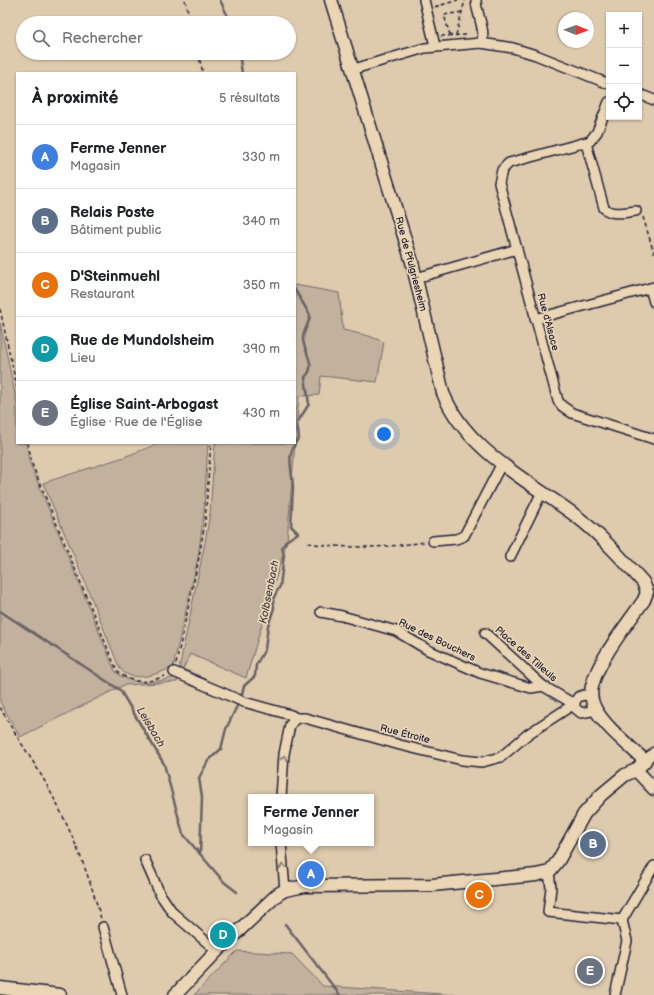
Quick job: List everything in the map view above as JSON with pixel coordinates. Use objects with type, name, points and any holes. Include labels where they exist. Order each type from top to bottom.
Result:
[{"type":"main road","name":"Rue de Pfulgriesheim","points":[[332,0],[416,278],[443,393],[450,410],[462,426],[502,463],[598,534],[643,582],[650,592],[604,661],[592,686],[591,697]]},
{"type":"main road","points":[[175,995],[217,951],[274,898],[285,890],[321,886],[432,885],[536,875],[549,872],[558,861],[584,814],[601,795],[624,775],[636,770],[645,761],[596,710],[591,697]]},
{"type":"main road","points":[[636,770],[654,789]]},
{"type":"main road","points":[[0,988],[60,995]]},
{"type":"street","points":[[476,0],[476,10],[483,35],[481,43]]},
{"type":"street","points":[[425,5],[435,46]]},
{"type":"street","points":[[354,69],[435,46],[481,43],[513,48],[536,55],[606,83]]},
{"type":"street","points":[[642,95],[654,100]]},
{"type":"street","points":[[606,110],[597,132],[590,141],[586,143],[604,208],[607,211],[616,213],[636,211]]},
{"type":"street","name":"Rue d'Alsace","points":[[586,143],[514,161],[502,170],[499,179],[500,189],[556,397],[562,406],[572,413],[654,439]]},
{"type":"street","points":[[416,278],[517,249]]},
{"type":"street","points":[[535,319],[652,287],[654,302]]},
{"type":"street","points":[[432,542],[456,539],[464,536],[502,463]]},
{"type":"street","points":[[510,557],[542,492]]},
{"type":"street","name":"Rue des Bouchers","points":[[321,612],[342,616],[396,631],[428,650],[480,673],[531,688],[543,686]]},
{"type":"street","name":"Place des Tilleuls","points":[[484,633],[543,686],[574,704],[578,711],[581,713],[596,710]]},
{"type":"street","name":"Rue Étroite","points":[[174,672],[241,700],[291,715],[296,718],[305,718],[400,745],[462,760],[482,762],[501,757],[528,734],[574,704]]},
{"type":"street","points":[[574,704],[576,699],[580,696],[591,697]]},
{"type":"street","points":[[281,794],[284,754],[290,725],[296,718]]},
{"type":"street","points":[[645,761],[654,752]]},
{"type":"street","points":[[280,846],[285,890]]},
{"type":"street","points":[[145,860],[160,894],[173,913],[217,951]]},
{"type":"street","points":[[615,995],[627,941],[622,920],[654,866]]},
{"type":"street","points":[[549,872],[551,888],[548,912],[622,920]]},
{"type":"street","points":[[103,927],[122,995]]},
{"type":"path","points":[[185,0],[189,16]]},
{"type":"path","points":[[425,5],[458,0]]},
{"type":"path","points":[[456,35],[465,0]]},
{"type":"path","points":[[450,35],[444,15],[462,12]]},
{"type":"path","points":[[200,60],[203,72]]},
{"type":"path","points":[[636,211],[644,218],[654,253]]},
{"type":"path","points":[[0,309],[16,383]]},
{"type":"path","points":[[28,444],[32,464],[117,671],[126,679],[138,683],[174,672],[203,536],[211,444]]},
{"type":"path","points":[[308,543],[338,548],[361,548],[432,542]]},
{"type":"path","points":[[0,707],[50,791],[71,833],[92,886],[103,927]]},
{"type":"shaded area","points":[[296,285],[339,293],[343,330],[369,336],[384,342],[377,382],[321,376],[319,395],[299,396],[296,432]]},
{"type":"shaded area","points":[[0,323],[16,398],[16,444],[26,444],[29,461],[115,671],[129,680],[137,682],[155,682],[179,676],[177,682],[124,685],[20,737],[0,702]]},
{"type":"shaded area","points":[[157,444],[208,444],[204,512],[198,558],[173,667],[152,675],[137,677],[130,676],[119,667],[43,483],[124,457]]},
{"type":"shaded area","points":[[215,444],[295,444],[287,541],[246,678],[190,654],[183,669],[200,676],[198,682],[178,674],[210,513]]},
{"type":"shaded area","points":[[237,951],[292,954],[323,986],[456,995],[194,995]]},
{"type":"waterway","name":"Kolbsenbach","points":[[220,0],[228,16]]},
{"type":"waterway","name":"Kolbsenbach","points":[[240,60],[242,72]]},
{"type":"waterway","name":"Kolbsenbach","points":[[296,292],[310,315],[303,339],[309,358],[310,368],[309,373],[305,377],[309,404],[297,423],[299,438],[296,442]]},
{"type":"waterway","name":"Kolbsenbach","points":[[241,698],[244,686],[255,676],[256,665],[265,649],[268,626],[274,608],[273,599],[280,586],[284,555],[282,548],[286,541],[298,533],[291,526],[293,482],[290,463],[295,444]]},
{"type":"waterway","name":"Leisbach","points":[[0,611],[120,690],[164,764],[183,834],[224,882],[237,892]]},
{"type":"waterway","name":"Kolbsenbach","points":[[200,854],[202,797],[199,778],[208,761],[221,749],[226,729],[239,702]]},
{"type":"waterway","name":"Leisbach","points":[[285,924],[340,995]]},
{"type":"place","name":"Relais Poste","points":[[593,844]]},
{"type":"place","name":"Ferme Jenner","points":[[311,874]]},
{"type":"place","name":"D'Steinmuehl","points":[[479,895]]},
{"type":"place","name":"Rue de Mundolsheim","points":[[223,935]]},
{"type":"place","name":"Église Saint-Arbogast","points":[[590,971]]}]
